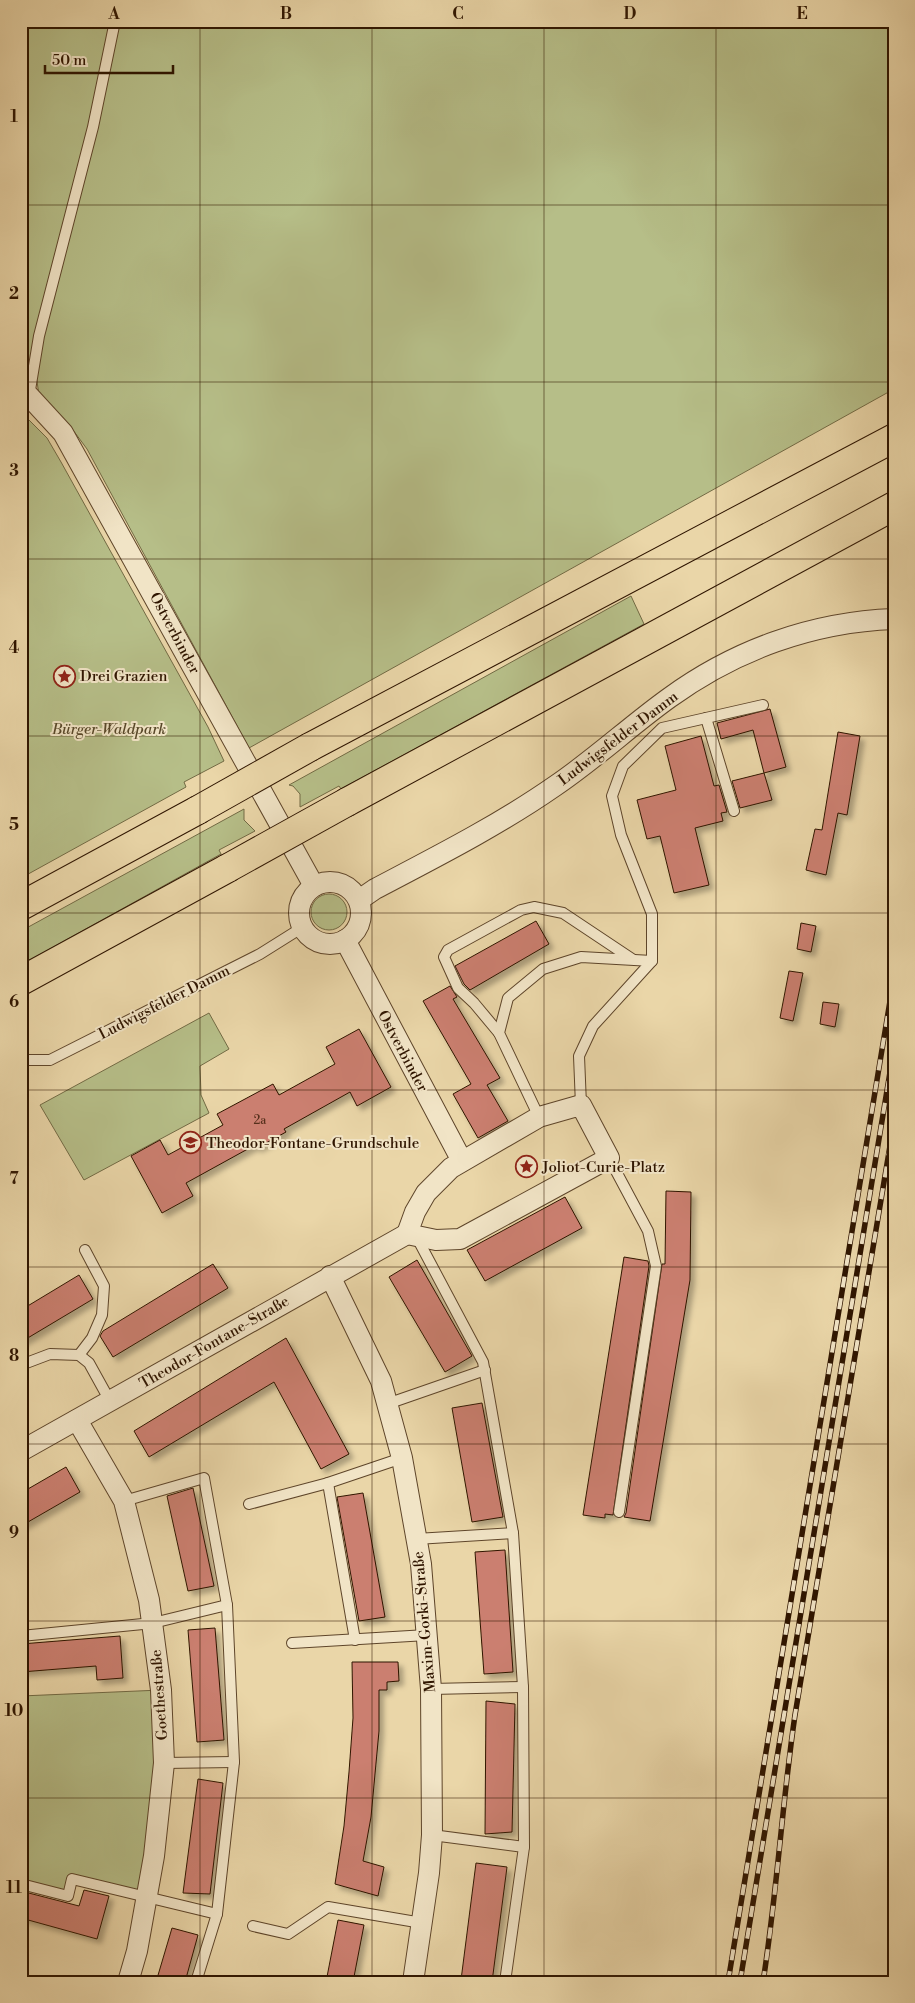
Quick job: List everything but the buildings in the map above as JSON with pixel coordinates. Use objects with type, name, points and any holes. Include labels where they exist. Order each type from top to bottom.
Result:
[{"type":"highway","points":[[21,906],[310,747],[894,438]]},
{"type":"highway","points":[[21,981],[894,506]]},
{"type":"street","name":"Ostverbinder","points":[[25,394],[63,433],[314,886]]},
{"type":"street","name":"Ludwigsfelder Damm","points":[[359,900],[375,889],[505,818],[556,786],[669,698],[724,664],[746,653],[795,635],[836,625],[887,619]]},
{"type":"street","points":[[324,882],[340,883],[353,892],[359,900],[362,910],[361,921],[357,930],[345,940],[331,944],[321,943],[308,935],[303,928],[299,912],[301,902],[306,893],[314,886],[324,882]]},
{"type":"street","name":"Ostverbinder","points":[[345,940],[462,1161]]},
{"type":"street","points":[[581,1105],[609,1158],[460,1239],[436,1240],[412,1235],[415,1212],[426,1193],[443,1175],[462,1161],[539,1117],[581,1105]]},
{"type":"street","name":"Theodor-Fontane-Straße","points":[[21,1451],[330,1276],[412,1235]]},
{"type":"street","name":"Maxim-Gorki-Straße","points":[[330,1276],[381,1381],[402,1458],[421,1564],[431,1689],[432,1835],[413,1982]]},
{"type":"street","name":"Goethestraße","points":[[77,1420],[124,1501],[149,1600],[161,1690],[164,1764],[154,1856],[137,1951],[128,1982]]},
{"type":"lane","points":[[25,394],[94,127],[115,21]]},
{"type":"lane","points":[[581,1105],[579,1056],[593,1026],[652,961],[652,914],[621,835],[612,796],[623,766],[662,728],[763,705]]},
{"type":"lane","points":[[706,718],[734,811]]},
{"type":"lane","points":[[539,1117],[499,1033],[474,1003],[458,988],[444,961],[444,953],[521,910],[534,907],[563,913],[632,960]]},
{"type":"lane","name":"Ludwigsfelder Damm","points":[[21,1060],[50,1060],[260,954],[303,928]]},
{"type":"lane","points":[[499,1033],[508,998],[543,969],[581,957],[652,961]]},
{"type":"lane","points":[[609,1158],[648,1231],[656,1266],[619,1512]]},
{"type":"lane","points":[[412,1235],[484,1362],[513,1532],[523,1687],[524,1846],[505,1982]]},
{"type":"lane","points":[[79,1355],[92,1338],[102,1315],[104,1286],[85,1250]]},
{"type":"lane","points":[[21,1365],[50,1354],[79,1355],[89,1363],[110,1401]]},
{"type":"lane","points":[[387,1404],[485,1370]]},
{"type":"lane","points":[[249,1504],[328,1483],[402,1458]]},
{"type":"lane","points":[[124,1501],[204,1478],[227,1605],[234,1762],[217,1914],[196,1982]]},
{"type":"lane","points":[[328,1483],[355,1640]]},
{"type":"lane","points":[[416,1539],[513,1532]]},
{"type":"lane","points":[[21,1636],[153,1623],[227,1605]]},
{"type":"lane","points":[[292,1643],[427,1635]]},
{"type":"lane","points":[[431,1689],[523,1687]]},
{"type":"lane","points":[[164,1764],[234,1762]]},
{"type":"lane","points":[[432,1835],[524,1846]]},
{"type":"lane","points":[[21,1884],[68,1896],[72,1879],[217,1914]]},
{"type":"lane","points":[[253,1926],[288,1934],[328,1908],[422,1923]]},
{"type":"green space","points":[[21,21],[894,21],[894,389],[249,748],[87,449],[70,426],[39,395],[34,361],[21,376]]},
{"type":"green space","name":"Bürger-Waldpark","points":[[21,412],[47,438],[61,462],[208,727],[224,761],[184,782],[186,787],[21,878]]},
{"type":"green space","points":[[631,596],[644,624],[341,789],[339,786],[300,807],[300,794],[293,786],[289,785]]},
{"type":"green space","points":[[244,809],[244,820],[255,831],[219,850],[221,854],[21,965],[21,931]]},
{"type":"green space","points":[[329,894],[341,900],[347,912],[341,924],[329,930],[317,924],[311,912],[317,900]]},
{"type":"green space","points":[[209,1013],[229,1049],[200,1066],[201,1095],[209,1113],[84,1180],[40,1105]]},
{"type":"green space","points":[[161,1690],[147,1897],[73,1879],[68,1896],[21,1884],[21,1696]]},
{"type":"railway","points":[[728,1982],[894,977]]},
{"type":"railway","points":[[740,1982],[894,1048]]},
{"type":"railway","points":[[763,1982],[795,1715],[894,1122]]},
{"type":"place","name":"Drei Grazien","points":[[64,676]]},
{"type":"place","name":"Theodor-Fontane-Grundschule","points":[[190,1143]]},
{"type":"place","name":"Joliot-Curie-Platz","points":[[526,1167]]}]
